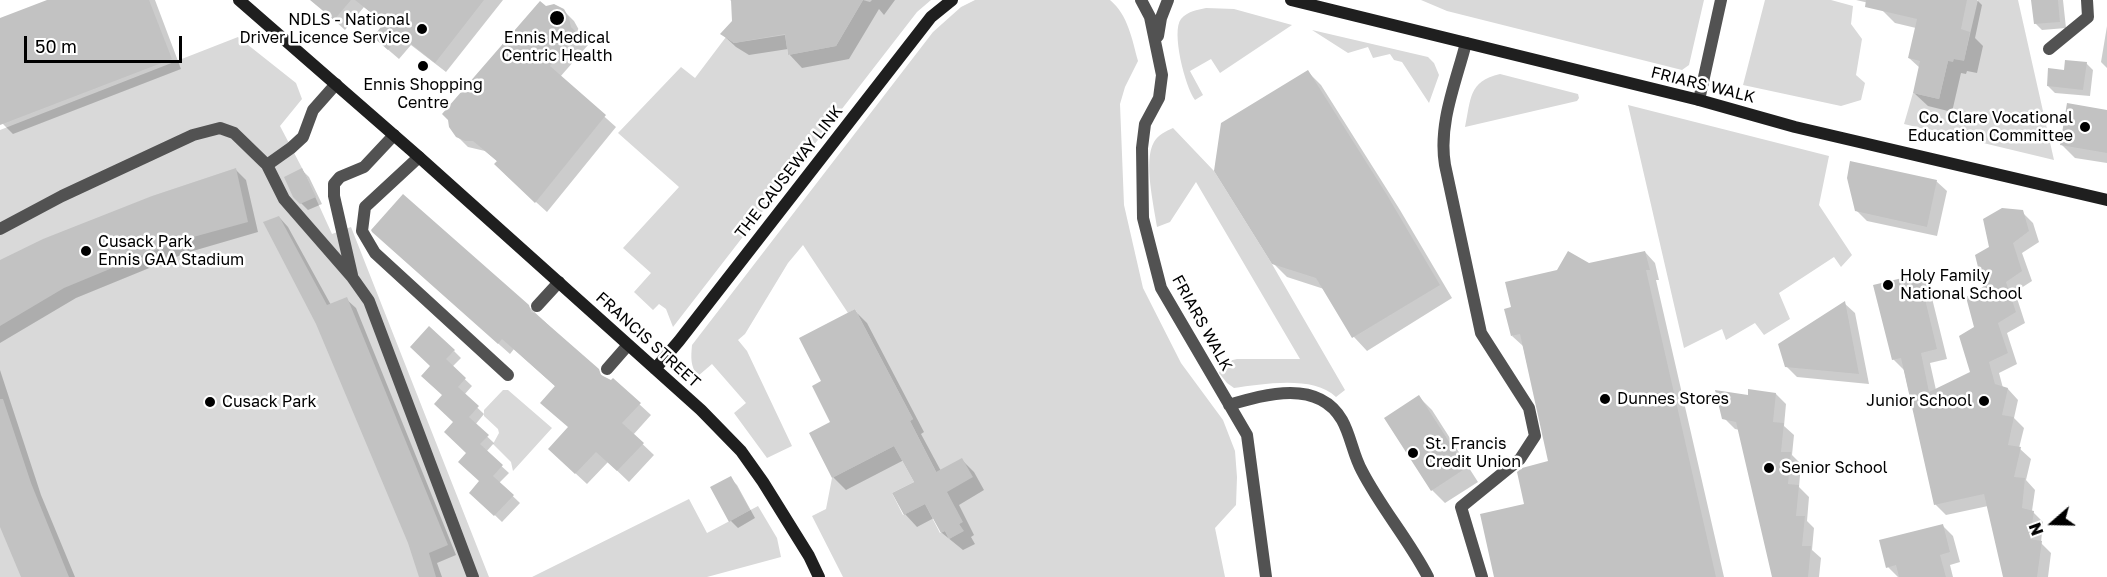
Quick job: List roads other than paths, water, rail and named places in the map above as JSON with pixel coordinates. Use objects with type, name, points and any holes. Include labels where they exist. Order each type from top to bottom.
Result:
[{"type":"street","name":"FRANCIS STREET","points":[[239,0],[419,157],[700,410],[741,451],[809,556],[819,577]]},
{"type":"street","name":"THE CAUSEWAY LINK","points":[[656,369],[931,17],[952,0]]},
{"type":"street","name":"FRIARS WALK","points":[[1141,0],[1150,17],[1162,75],[1159,98],[1145,124],[1142,148],[1143,218],[1161,288],[1247,435],[1266,577]]},
{"type":"street","name":"FRIARS WALK","points":[[1156,43],[1161,18],[1168,0]]},
{"type":"street","name":"FRIARS WALK","points":[[1291,0],[1699,100],[1795,127],[2107,200]]},
{"type":"street","points":[[1699,100],[1721,0]]},
{"type":"street","points":[[2049,49],[2088,17],[2087,0]]},
{"type":"street","points":[[1466,42],[1444,129],[1445,165],[1481,333],[1529,408],[1535,436],[1520,459],[1461,507],[1482,577]]},
{"type":"street","points":[[267,165],[303,137],[313,110],[336,84]]},
{"type":"street","points":[[0,229],[62,196],[182,140],[220,128],[234,133],[267,165],[284,199],[352,277],[369,301],[473,577]]},
{"type":"street","points":[[352,277],[334,196],[334,184],[340,177],[364,167],[394,135]]},
{"type":"street","points":[[419,157],[365,207],[362,231],[375,253],[508,375]]},
{"type":"street","points":[[537,306],[559,282]]},
{"type":"street","points":[[607,369],[628,345]]},
{"type":"street","points":[[1229,405],[1268,393],[1306,394],[1334,407],[1343,422],[1361,471],[1428,577]]},
{"type":"place","name":"Ennis Medical Centric Health","points":[[557,18]]},
{"type":"place","name":"NDLS - National Driver Licence Service","points":[[422,29]]},
{"type":"place","name":"Ennis Shopping Centre","points":[[423,66]]},
{"type":"place","name":"Co. Clare Vocational Education Committee","points":[[2085,127]]},
{"type":"place","name":"Cusack Park Ennis GAA Stadium","points":[[86,251]]},
{"type":"place","name":"Holy Family National School","points":[[1888,285]]},
{"type":"place","name":"Dunnes Stores","points":[[1605,399]]},
{"type":"place","name":"Junior School","points":[[1984,401]]},
{"type":"place","name":"Cusack Park","points":[[210,402]]},
{"type":"place","name":"St. Francis Credit Union","points":[[1413,453]]},
{"type":"place","name":"Senior School","points":[[1769,468]]}]
